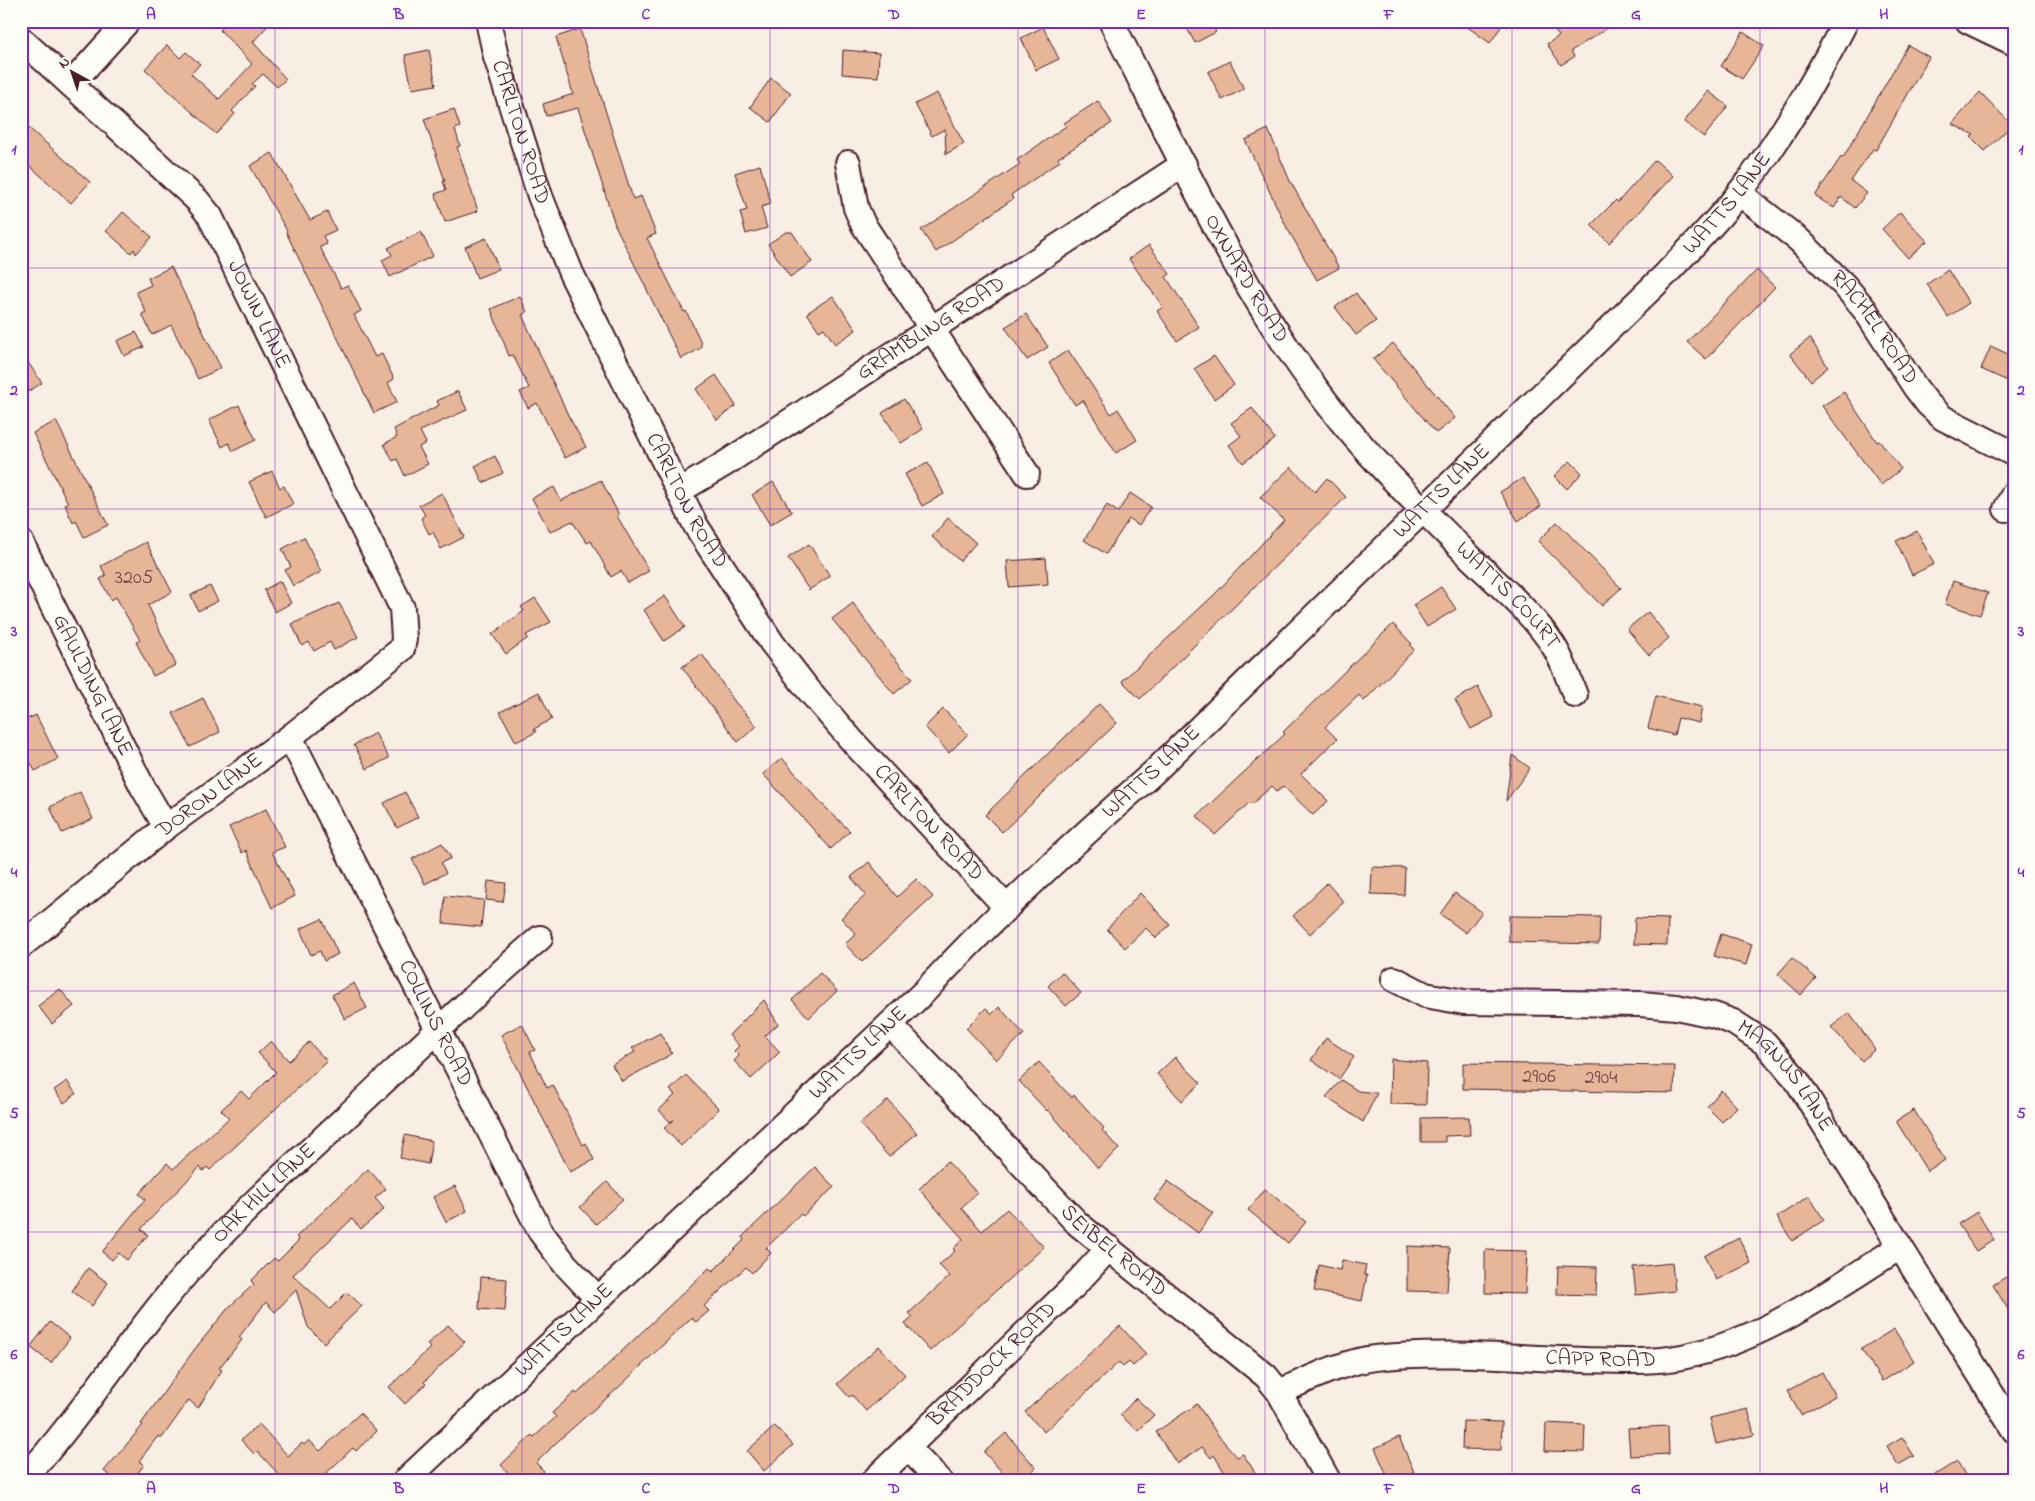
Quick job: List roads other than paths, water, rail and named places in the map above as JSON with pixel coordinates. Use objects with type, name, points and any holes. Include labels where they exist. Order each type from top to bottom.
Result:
[{"type":"street","points":[[71,84],[128,21]]},
{"type":"street","name":"CARLTON ROAD","points":[[488,21],[496,58],[540,196],[571,274],[678,491],[717,560],[772,643],[806,687],[854,743],[1007,908]]},
{"type":"street","name":"OXNARD ROAD","points":[[1111,21],[1245,279],[1286,347],[1327,404],[1390,477],[1423,510]]},
{"type":"street","name":"WATTS LANE","points":[[406,1480],[890,1024],[1007,908],[1113,807],[1154,772],[1666,274],[1739,193],[1790,121],[1820,71],[1846,21]]},
{"type":"street","points":[[1968,21],[2014,43]]},
{"type":"street","name":"JOWIN LANE","points":[[21,39],[197,200],[220,233],[402,608],[404,639],[402,649]]},
{"type":"street","points":[[848,163],[856,208],[863,224],[1027,474]]},
{"type":"street","name":"GRAMBLING ROAD","points":[[678,491],[723,465],[930,328],[1184,164]]},
{"type":"street","name":"RACHEL ROAD","points":[[1739,193],[1799,240],[1845,286],[1864,310],[1928,404],[1943,418],[2014,454]]},
{"type":"street","name":"WATTS COURT","points":[[1423,510],[1538,625],[1562,660],[1574,694]]},
{"type":"street","name":"GAULDING LANE","points":[[21,542],[142,786],[166,827]]},
{"type":"street","name":"DORON LANE","points":[[21,946],[166,827],[290,736],[402,649]]},
{"type":"street","name":"COLLINS ROAD","points":[[290,736],[437,1031],[540,1230],[565,1264],[598,1299]]},
{"type":"street","name":"OAK HILL LANE","points":[[22,1480],[58,1441],[201,1256],[241,1215],[437,1031],[540,938]]},
{"type":"street","name":"MAGNUS LANE","points":[[1394,979],[1425,995],[1449,1001],[1676,1007],[1714,1015],[1733,1022],[1765,1043],[1796,1079],[2014,1430]]},
{"type":"street","name":"SEIBEL ROAD","points":[[890,1024],[1078,1224],[1266,1376],[1279,1392],[1328,1480]]},
{"type":"street","name":"CAPP ROAD","points":[[1279,1392],[1324,1372],[1374,1358],[1424,1355],[1613,1361],[1680,1357],[1707,1351],[1743,1340],[1781,1322],[1900,1247]]},
{"type":"street","name":"BRADDOCK ROAD","points":[[874,1480],[1072,1288],[1109,1248]]},
{"type":"street","points":[[908,1448],[939,1480]]}]
